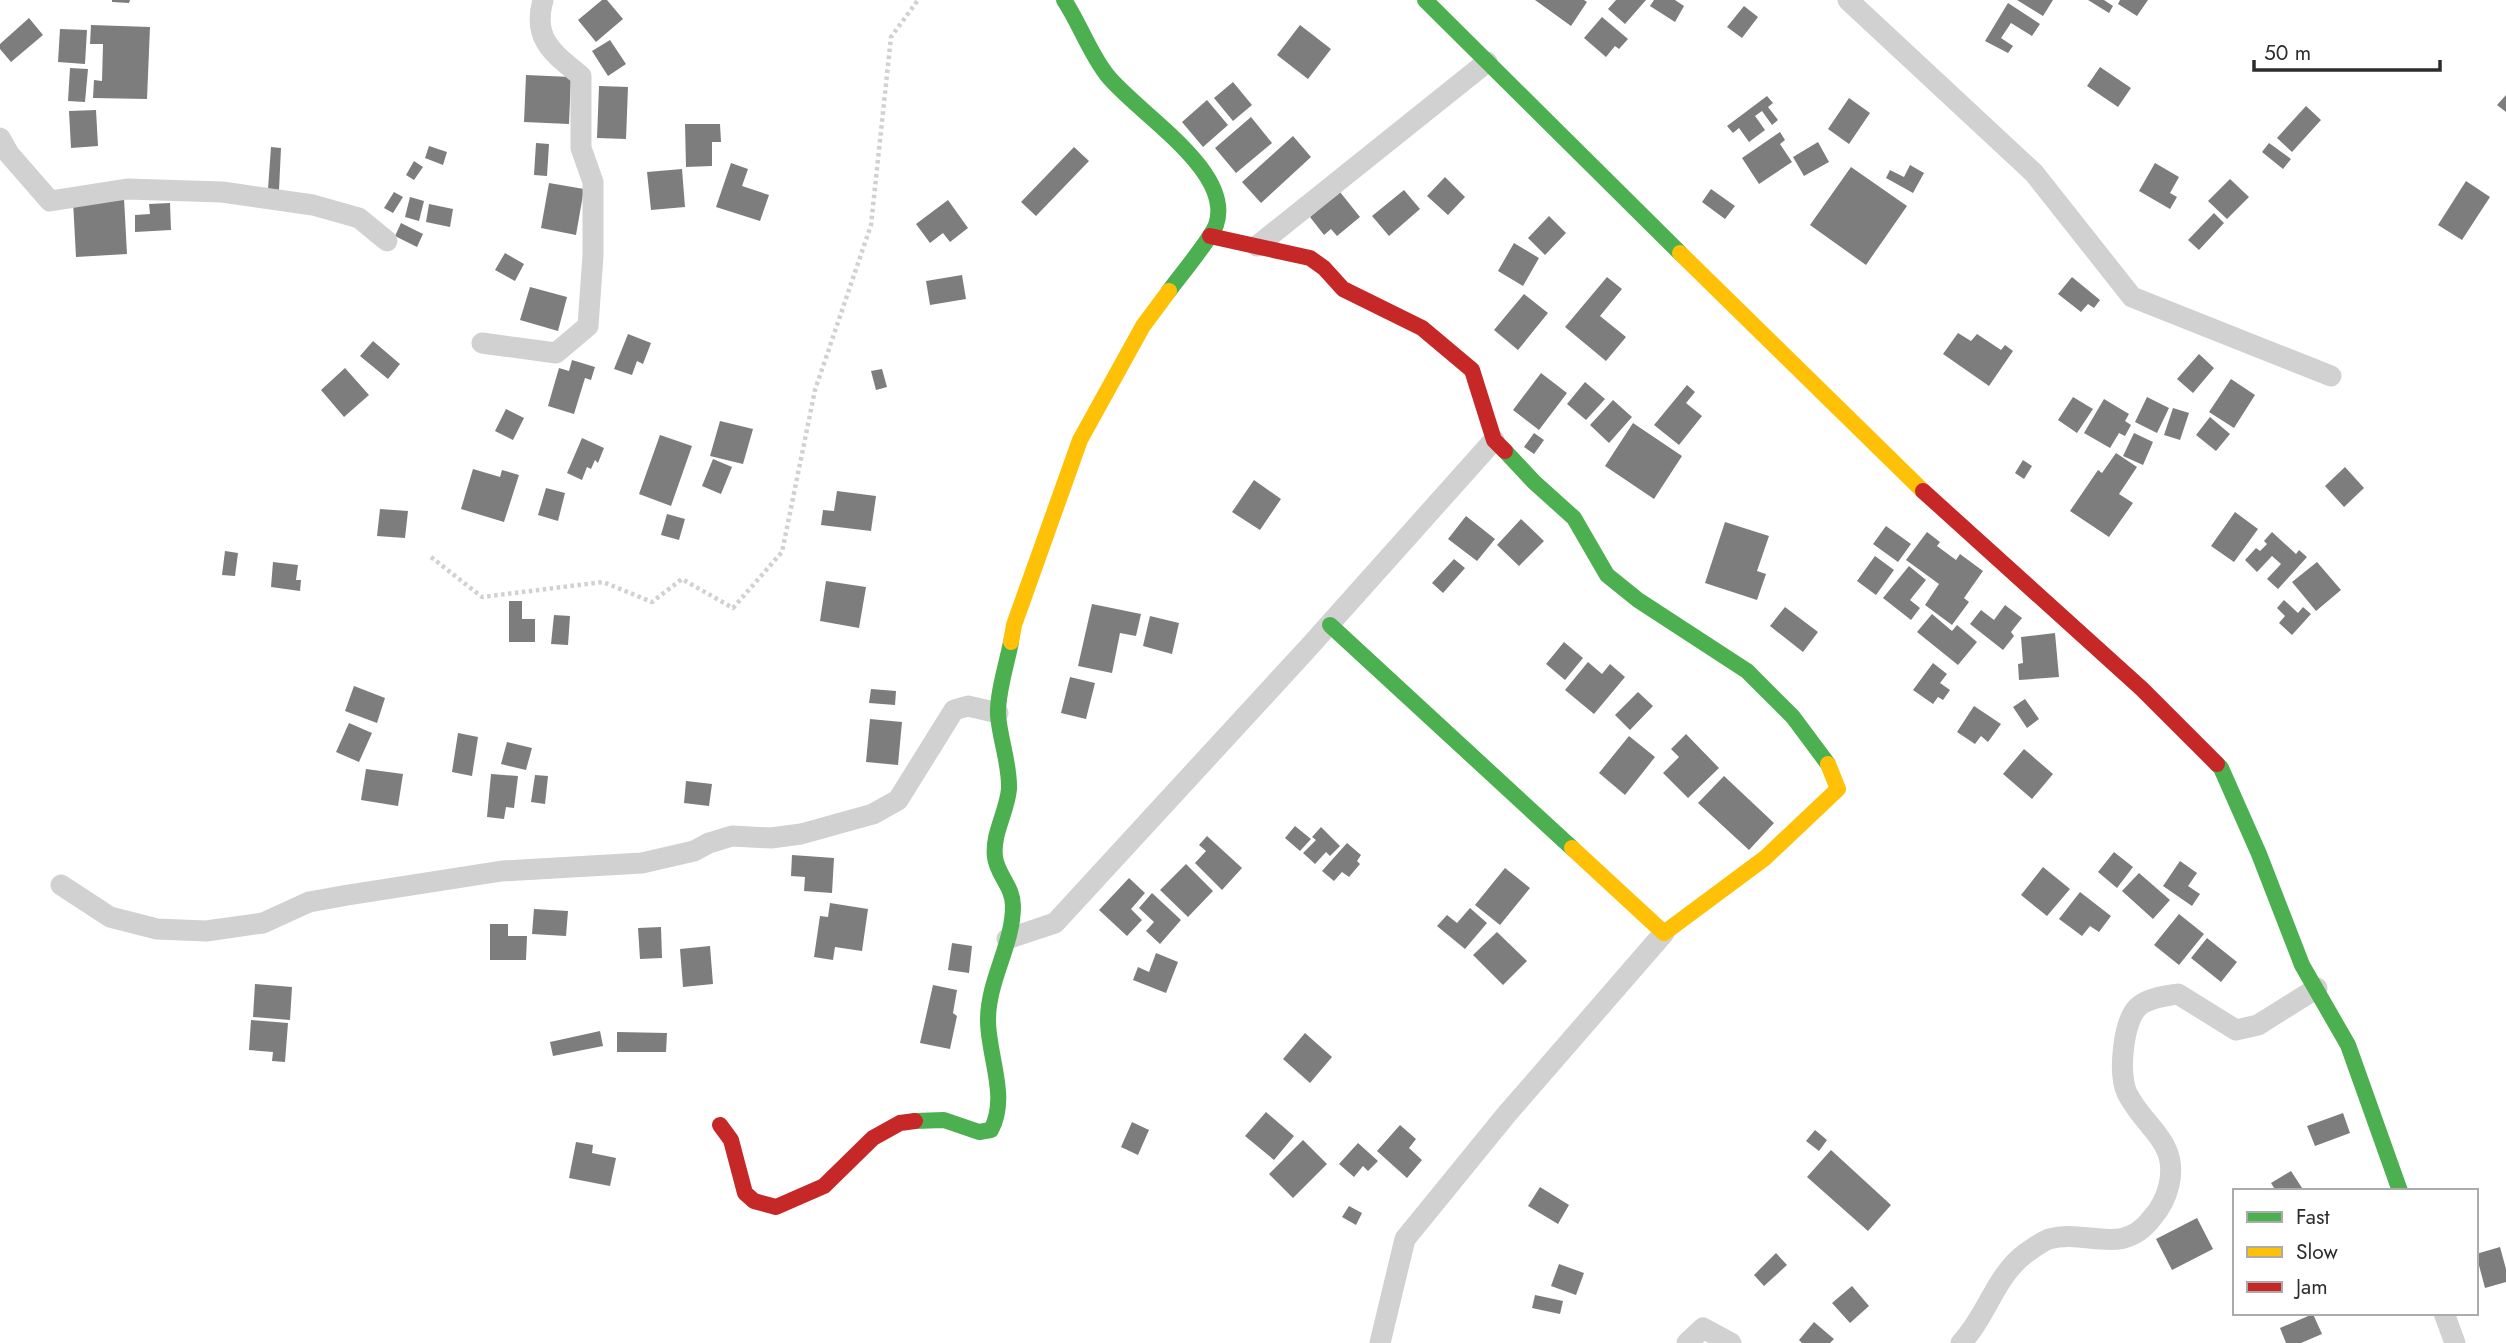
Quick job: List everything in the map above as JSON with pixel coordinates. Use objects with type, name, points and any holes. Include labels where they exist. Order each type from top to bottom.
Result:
[{"type":"street","points":[[482,343],[556,353],[588,326],[593,255],[593,182],[581,149],[581,76],[552,52],[538,26],[543,0]]},
{"type":"street","points":[[720,1125],[731,1140],[745,1193],[754,1201],[776,1207],[824,1186],[873,1138],[900,1124],[925,1119],[944,1120],[979,1132],[991,1130],[996,1121],[999,1091],[990,1055],[988,1019],[992,985],[1007,939],[1013,909],[1012,892],[995,861],[994,846],[1007,803],[1009,786],[998,713],[1014,625],[1080,440],[1143,326],[1210,236],[1216,226],[1219,210],[1207,173],[1192,155],[1158,127],[1110,80],[1090,52],[1075,15],[1064,0]]},
{"type":"street","points":[[1425,0],[1903,472],[2142,689],[2221,768],[2259,854],[2302,965],[2318,988],[2348,1045],[2399,1189]]},
{"type":"street","points":[[1848,0],[2034,173],[2132,297],[2331,376]]},
{"type":"street","points":[[1257,246],[1487,62]]},
{"type":"street","points":[[0,138],[9,154],[50,201],[127,189],[222,192],[313,205],[359,218],[387,241]]},
{"type":"street","points":[[1210,236],[1310,258],[1324,268],[1343,289],[1422,328],[1446,346],[1472,370],[1494,440],[1534,482],[1574,518],[1607,575],[1638,600],[1747,671],[1793,717],[1826,758],[1838,789],[1765,858],[1664,933],[1506,1115],[1405,1239],[1380,1343]]},
{"type":"street","points":[[1007,939],[1055,923],[1330,625],[1494,440]]},
{"type":"street","points":[[1330,625],[1664,933]]},
{"type":"street","points":[[61,885],[110,918],[157,929],[206,931],[263,923],[309,902],[411,885],[502,871],[642,863],[694,851],[732,836],[771,838],[791,835],[873,814],[898,800],[954,710],[968,706],[998,713]]},
{"type":"street","points":[[1961,1343],[1981,1316],[2011,1265],[2027,1252],[2048,1240],[2133,1237],[2161,1207],[2169,1185],[2170,1164],[2164,1141],[2139,1114],[2126,1090],[2122,1070],[2130,1020],[2139,1005],[2159,997],[2178,994],[2236,1030],[2258,1025],[2318,988]]},
{"type":"street","points":[[2445,1315],[2455,1343]]},
{"type":"street","points":[[1687,1343],[1703,1328],[1731,1343]]},
{"type":"path","points":[[431,558],[482,597],[604,582],[652,602],[682,579],[733,608],[774,562],[782,552],[815,390],[871,225],[891,37],[919,0]]},
{"type":"building","points":[[112,0],[130,0],[129,3]]},
{"type":"building","points":[[602,0],[607,0],[623,19],[596,42],[578,20]]},
{"type":"building","points":[[1535,0],[1584,0],[1587,2],[1571,26]]},
{"type":"building","points":[[1616,0],[1646,0],[1625,24],[1608,9]]},
{"type":"building","points":[[1654,0],[1675,0],[1684,6],[1675,22],[1650,6]]},
{"type":"building","points":[[2017,0],[2053,0],[2043,16]]},
{"type":"building","points":[[2088,0],[2104,0],[2113,6],[2109,13]]},
{"type":"building","points":[[2120,0],[2148,0],[2137,16],[2118,4]]},
{"type":"building","points":[[2008,3],[2040,24],[2032,36],[2011,23],[2001,38],[2013,46],[2008,53],[1985,41]]},
{"type":"building","points":[[1744,6],[1758,17],[1742,38],[1727,27]]},
{"type":"building","points":[[1602,17],[1628,39],[1619,49],[1615,46],[1606,57],[1584,38]]},
{"type":"building","points":[[29,18],[43,35],[11,62],[0,49],[0,44]]},
{"type":"building","points":[[91,25],[150,27],[147,99],[93,98],[94,80],[102,81],[103,44],[90,44]]},
{"type":"building","points":[[1300,25],[1331,49],[1308,79],[1277,55]]},
{"type":"building","points":[[60,29],[87,30],[85,64],[58,62]]},
{"type":"building","points":[[610,40],[626,64],[608,76],[592,51]]},
{"type":"building","points":[[2100,67],[2131,88],[2118,107],[2087,86]]},
{"type":"building","points":[[70,68],[88,69],[85,102],[68,101]]},
{"type":"building","points":[[526,75],[571,77],[569,124],[524,122]]},
{"type":"building","points":[[1233,82],[1252,105],[1233,121],[1214,98]]},
{"type":"building","points":[[599,86],[628,87],[626,139],[597,138]]},
{"type":"building","points":[[2506,95],[2506,112],[2497,105]]},
{"type":"building","points":[[1767,96],[1773,103],[1768,107],[1778,120],[1772,125],[1762,111],[1755,116],[1765,130],[1749,142],[1739,128],[1733,133],[1727,126]]},
{"type":"building","points":[[1849,98],[1870,113],[1849,144],[1828,129]]},
{"type":"building","points":[[1207,100],[1228,125],[1203,147],[1182,122]]},
{"type":"building","points":[[2306,106],[2321,120],[2292,152],[2277,138]]},
{"type":"building","points":[[96,110],[98,146],[71,148],[69,111]]},
{"type":"building","points":[[1251,117],[1272,143],[1236,173],[1215,148]]},
{"type":"building","points":[[685,124],[720,124],[721,142],[712,142],[712,166],[686,167]]},
{"type":"building","points":[[1780,132],[1785,140],[1780,144],[1792,162],[1759,184],[1742,158]]},
{"type":"building","points":[[1293,136],[1311,157],[1261,203],[1242,182]]},
{"type":"building","points":[[1818,142],[1829,162],[1804,176],[1793,157]]},
{"type":"building","points":[[536,143],[549,144],[547,176],[534,175]]},
{"type":"building","points":[[2269,143],[2291,159],[2283,169],[2262,152]]},
{"type":"building","points":[[429,146],[447,152],[443,165],[425,158]]},
{"type":"building","points":[[271,147],[281,148],[279,190],[268,189]]},
{"type":"building","points":[[1074,147],[1089,161],[1036,216],[1021,202]]},
{"type":"building","points":[[414,161],[423,167],[414,180],[406,175]]},
{"type":"building","points":[[731,163],[748,169],[742,186],[769,195],[760,221],[716,207]]},
{"type":"building","points":[[2155,163],[2179,177],[2170,193],[2177,197],[2170,209],[2139,191]]},
{"type":"building","points":[[1910,165],[1924,173],[1913,193],[1886,178],[1890,170],[1904,177]]},
{"type":"building","points":[[1851,167],[1907,206],[1866,265],[1810,225]]},
{"type":"building","points":[[682,169],[685,207],[651,210],[647,172]]},
{"type":"building","points":[[1445,177],[1465,197],[1448,215],[1427,196]]},
{"type":"building","points":[[2230,179],[2249,197],[2227,219],[2208,201]]},
{"type":"building","points":[[2466,181],[2490,197],[2462,240],[2438,225]]},
{"type":"building","points":[[549,183],[584,189],[576,235],[541,228]]},
{"type":"building","points":[[1711,189],[1735,206],[1725,219],[1702,202]]},
{"type":"building","points":[[1404,190],[1420,209],[1389,236],[1372,216]]},
{"type":"building","points":[[394,192],[403,197],[393,213],[384,208]]},
{"type":"building","points":[[1340,192],[1360,217],[1337,236],[1331,229],[1324,235],[1310,217]]},
{"type":"building","points":[[410,197],[424,201],[419,221],[405,217]]},
{"type":"building","points":[[124,198],[127,254],[76,257],[73,201]]},
{"type":"building","points":[[948,200],[968,228],[950,242],[943,233],[930,243],[916,224]]},
{"type":"building","points":[[170,203],[171,230],[135,232],[135,215],[150,214],[149,204]]},
{"type":"building","points":[[429,204],[453,209],[450,227],[426,222]]},
{"type":"building","points":[[2214,213],[2224,223],[2199,250],[2188,240]]},
{"type":"building","points":[[1549,216],[1566,233],[1545,255],[1528,238]]},
{"type":"building","points":[[401,223],[423,234],[417,247],[395,236]]},
{"type":"building","points":[[1514,243],[1539,258],[1523,286],[1498,271]]},
{"type":"building","points":[[505,253],[524,264],[515,281],[495,270]]},
{"type":"building","points":[[962,275],[966,299],[930,305],[926,281]]},
{"type":"building","points":[[1607,277],[1622,289],[1600,316],[1626,337],[1606,361],[1565,327]]},
{"type":"building","points":[[2072,277],[2100,300],[2094,308],[2088,304],[2081,312],[2058,294]]},
{"type":"building","points":[[530,287],[567,297],[558,331],[520,320]]},
{"type":"building","points":[[1524,294],[1548,313],[1518,350],[1494,330]]},
{"type":"building","points":[[1958,333],[1971,341],[1977,334],[2001,350],[2005,345],[2013,351],[1989,386],[1943,354]]},
{"type":"building","points":[[628,334],[651,343],[643,364],[637,361],[632,375],[614,369]]},
{"type":"building","points":[[373,341],[400,364],[388,379],[360,356]]},
{"type":"building","points":[[2199,354],[2214,368],[2193,393],[2177,379]]},
{"type":"building","points":[[572,360],[595,367],[591,380],[585,378],[574,414],[548,406],[559,368],[569,371]]},
{"type":"building","points":[[345,368],[369,395],[344,417],[321,390]]},
{"type":"building","points":[[882,369],[887,387],[876,390],[871,371]]},
{"type":"building","points":[[1541,373],[1567,393],[1539,430],[1513,410]]},
{"type":"building","points":[[2231,379],[2255,395],[2234,428],[2209,412]]},
{"type":"building","points":[[1585,382],[1605,399],[1586,420],[1567,404]]},
{"type":"building","points":[[1687,385],[1695,392],[1686,403],[1702,416],[1679,445],[1654,425]]},
{"type":"building","points":[[2073,397],[2093,409],[2077,433],[2058,420]]},
{"type":"building","points":[[2147,397],[2169,408],[2157,433],[2135,422]]},
{"type":"building","points":[[2104,399],[2129,414],[2125,421],[2131,425],[2125,436],[2119,433],[2110,448],[2084,433]]},
{"type":"building","points":[[1613,400],[1632,417],[1609,443],[1590,425]]},
{"type":"building","points":[[2173,408],[2189,413],[2180,440],[2164,435]]},
{"type":"building","points":[[506,409],[524,418],[513,440],[495,431]]},
{"type":"building","points":[[2210,417],[2230,434],[2216,451],[2196,435]]},
{"type":"building","points":[[720,421],[753,429],[743,464],[710,456]]},
{"type":"building","points":[[1633,423],[1682,456],[1654,499],[1605,466]]},
{"type":"building","points":[[1534,433],[1544,440],[1534,454],[1524,447]]},
{"type":"building","points":[[2134,433],[2153,442],[2143,465],[2123,456]]},
{"type":"building","points":[[660,435],[692,446],[671,506],[639,494]]},
{"type":"building","points":[[582,438],[604,448],[598,463],[595,460],[591,469],[587,467],[582,480],[567,473]]},
{"type":"building","points":[[2116,453],[2137,467],[2119,494],[2133,503],[2109,537],[2070,511],[2098,470],[2102,473]]},
{"type":"building","points":[[713,459],[732,467],[721,494],[702,486]]},
{"type":"building","points":[[2023,460],[2032,466],[2024,479],[2015,473]]},
{"type":"building","points":[[2345,467],[2364,488],[2344,507],[2325,486]]},
{"type":"building","points":[[473,469],[500,477],[502,470],[519,475],[504,522],[461,509]]},
{"type":"building","points":[[1254,480],[1281,499],[1260,530],[1232,512]]},
{"type":"building","points":[[546,488],[565,493],[558,521],[538,515]]},
{"type":"building","points":[[837,491],[876,496],[871,531],[821,525],[823,510],[834,511]]},
{"type":"building","points":[[380,509],[408,511],[405,538],[377,536]]},
{"type":"building","points":[[2235,512],[2258,529],[2234,562],[2211,546]]},
{"type":"building","points":[[667,514],[685,519],[679,540],[661,535]]},
{"type":"building","points":[[1466,516],[1495,539],[1477,561],[1448,539]]},
{"type":"building","points":[[1521,519],[1544,541],[1519,566],[1497,545]]},
{"type":"building","points":[[1725,522],[1769,536],[1757,571],[1766,574],[1757,600],[1705,583]]},
{"type":"building","points":[[1886,526],[1911,544],[1898,562],[1873,544]]},
{"type":"building","points":[[1927,532],[1940,542],[1937,546],[1956,560],[1960,554],[1983,571],[1964,598],[1969,602],[1952,625],[1925,605],[1939,584],[1906,560]]},
{"type":"building","points":[[2272,532],[2296,554],[2299,550],[2307,557],[2278,589],[2267,579],[2281,564],[2272,556],[2257,572],[2245,560],[2256,548],[2260,551],[2267,544],[2264,541]]},
{"type":"building","points":[[225,551],[238,553],[235,576],[222,575]]},
{"type":"building","points":[[1875,556],[1894,570],[1876,595],[1857,581]]},
{"type":"building","points":[[1454,559],[1465,568],[1443,593],[1432,583]]},
{"type":"building","points":[[273,562],[298,565],[296,580],[301,580],[300,591],[271,587]]},
{"type":"building","points":[[2317,562],[2341,590],[2316,611],[2292,582]]},
{"type":"building","points":[[1909,566],[1926,580],[1910,600],[1920,608],[1911,620],[1883,598]]},
{"type":"building","points":[[826,581],[866,587],[859,628],[820,621]]},
{"type":"building","points":[[2284,600],[2298,613],[2303,607],[2311,614],[2292,635],[2279,623],[2285,616],[2277,608]]},
{"type":"building","points":[[509,601],[522,601],[522,619],[535,619],[535,642],[509,642]]},
{"type":"building","points":[[1092,604],[1141,614],[1136,636],[1120,633],[1112,673],[1078,666]]},
{"type":"building","points":[[2005,605],[2022,618],[2011,632],[2014,636],[2003,650],[1970,624],[1981,610],[1994,620]]},
{"type":"building","points":[[1785,607],[1818,632],[1803,652],[1770,626]]},
{"type":"building","points":[[1932,614],[1952,631],[1957,625],[1977,642],[1958,665],[1917,632]]},
{"type":"building","points":[[554,615],[570,616],[568,645],[551,644]]},
{"type":"building","points":[[1150,616],[1179,623],[1172,654],[1143,646]]},
{"type":"building","points":[[2055,633],[2059,677],[2019,680],[2018,664],[2023,663],[2021,637]]},
{"type":"building","points":[[1564,642],[1583,658],[1565,680],[1546,664]]},
{"type":"building","points":[[1588,662],[1602,674],[1610,664],[1625,677],[1594,714],[1565,690]]},
{"type":"building","points":[[1933,663],[1947,674],[1940,683],[1950,690],[1943,700],[1938,697],[1933,704],[1913,690]]},
{"type":"building","points":[[1070,677],[1095,683],[1086,719],[1061,713]]},
{"type":"building","points":[[354,686],[385,698],[377,723],[345,711]]},
{"type":"building","points":[[871,689],[896,691],[895,705],[869,703]]},
{"type":"building","points":[[1638,692],[1653,706],[1630,730],[1615,715]]},
{"type":"building","points":[[2025,699],[2039,719],[2027,728],[2013,707]]},
{"type":"building","points":[[1974,706],[2001,724],[1988,742],[1981,736],[1975,744],[1957,732]]},
{"type":"building","points":[[870,719],[902,722],[898,765],[866,762]]},
{"type":"building","points":[[349,723],[372,733],[359,762],[336,752]]},
{"type":"building","points":[[458,733],[478,737],[472,776],[452,772]]},
{"type":"building","points":[[1686,734],[1719,768],[1688,798],[1663,773],[1679,757],[1671,749]]},
{"type":"building","points":[[1629,736],[1655,757],[1625,795],[1599,773]]},
{"type":"building","points":[[507,742],[532,748],[526,770],[501,764]]},
{"type":"building","points":[[2024,749],[2053,774],[2032,799],[2003,774]]},
{"type":"building","points":[[366,769],[403,774],[398,806],[361,800]]},
{"type":"building","points":[[491,774],[518,776],[514,808],[506,807],[504,819],[487,817]]},
{"type":"building","points":[[535,775],[548,776],[545,804],[531,802]]},
{"type":"building","points":[[1724,776],[1774,823],[1749,850],[1698,803]]},
{"type":"building","points":[[686,781],[712,784],[709,806],[684,803]]},
{"type":"building","points":[[1295,826],[1311,839],[1300,851],[1285,838]]},
{"type":"building","points":[[1321,827],[1340,846],[1330,856],[1326,852],[1315,864],[1303,853],[1316,840],[1312,837]]},
{"type":"building","points":[[1207,836],[1242,868],[1222,890],[1195,863],[1206,851],[1199,845]]},
{"type":"building","points":[[1347,843],[1361,855],[1357,861],[1360,864],[1349,877],[1342,872],[1334,881],[1322,871]]},
{"type":"building","points":[[2114,852],[2133,867],[2117,888],[2098,872]]},
{"type":"building","points":[[792,855],[834,858],[832,893],[804,891],[805,877],[791,876]]},
{"type":"building","points":[[2180,861],[2197,873],[2188,886],[2200,894],[2192,906],[2163,886]]},
{"type":"building","points":[[1186,864],[1213,891],[1188,917],[1160,890]]},
{"type":"building","points":[[2043,867],[2070,889],[2047,916],[2021,895]]},
{"type":"building","points":[[1505,868],[1530,888],[1500,925],[1475,905]]},
{"type":"building","points":[[2139,873],[2170,900],[2153,919],[2122,891]]},
{"type":"building","points":[[1129,878],[1145,893],[1131,909],[1142,920],[1127,936],[1099,910]]},
{"type":"building","points":[[2080,892],[2111,916],[2099,932],[2090,926],[2082,936],[2059,919]]},
{"type":"building","points":[[1152,893],[1181,920],[1160,944],[1146,931],[1154,922],[1139,908]]},
{"type":"building","points":[[830,903],[868,909],[862,951],[835,947],[833,960],[814,957],[820,916],[828,917]]},
{"type":"building","points":[[1470,908],[1487,923],[1465,949],[1437,926],[1447,915],[1457,923]]},
{"type":"building","points":[[534,909],[568,911],[566,936],[532,934]]},
{"type":"building","points":[[2179,914],[2204,934],[2179,965],[2154,945]]},
{"type":"building","points":[[490,924],[508,924],[508,936],[527,936],[526,960],[490,960]]},
{"type":"building","points":[[661,927],[662,958],[640,959],[638,928]]},
{"type":"building","points":[[1497,932],[1527,961],[1503,985],[1473,955]]},
{"type":"building","points":[[2207,938],[2237,962],[2221,982],[2191,958]]},
{"type":"building","points":[[952,943],[972,946],[969,973],[948,970]]},
{"type":"building","points":[[710,946],[713,984],[683,987],[680,949]]},
{"type":"building","points":[[1156,953],[1178,962],[1166,993],[1133,980],[1138,967],[1149,972]]},
{"type":"building","points":[[255,984],[292,987],[290,1020],[253,1017]]},
{"type":"building","points":[[933,985],[957,990],[953,1013],[957,1016],[950,1049],[920,1043]]},
{"type":"building","points":[[251,1020],[288,1023],[285,1062],[272,1061],[273,1052],[249,1050]]},
{"type":"building","points":[[600,1031],[603,1046],[553,1056],[550,1042]]},
{"type":"building","points":[[617,1032],[667,1033],[666,1052],[617,1052]]},
{"type":"building","points":[[1305,1033],[1332,1057],[1310,1083],[1283,1059]]},
{"type":"building","points":[[1266,1112],[1294,1136],[1274,1160],[1245,1136]]},
{"type":"building","points":[[2343,1113],[2350,1133],[2315,1146],[2307,1126]]},
{"type":"building","points":[[1132,1122],[1149,1130],[1138,1155],[1121,1147]]},
{"type":"building","points":[[1400,1125],[1416,1139],[1409,1148],[1422,1160],[1407,1178],[1377,1151]]},
{"type":"building","points":[[1815,1130],[1827,1140],[1819,1151],[1806,1141]]},
{"type":"building","points":[[1303,1140],[1327,1164],[1293,1198],[1269,1174]]},
{"type":"building","points":[[576,1142],[593,1145],[592,1153],[616,1158],[610,1186],[569,1178]]},
{"type":"building","points":[[1358,1143],[1378,1161],[1368,1171],[1363,1166],[1354,1177],[1339,1164]]},
{"type":"building","points":[[1831,1150],[1891,1205],[1868,1231],[1807,1177]]},
{"type":"building","points":[[2291,1171],[2303,1189],[2275,1189],[2271,1183]]},
{"type":"building","points":[[1540,1187],[1569,1205],[1558,1224],[1528,1206]]},
{"type":"building","points":[[1349,1206],[1362,1213],[1356,1225],[1342,1217]]},
{"type":"building","points":[[2197,1218],[2213,1249],[2172,1270],[2156,1239]]},
{"type":"building","points":[[2500,1247],[2506,1269],[2506,1282],[2485,1288],[2478,1253]]},
{"type":"building","points":[[1776,1253],[1787,1265],[1764,1286],[1754,1275]]},
{"type":"building","points":[[1559,1264],[1584,1273],[1576,1295],[1551,1286]]},
{"type":"building","points":[[1852,1286],[1869,1306],[1850,1323],[1832,1303]]},
{"type":"building","points":[[1535,1295],[1563,1301],[1560,1314],[1532,1308]]},
{"type":"building","points":[[2313,1315],[2322,1334],[2301,1343],[2286,1343],[2280,1328]]},
{"type":"building","points":[[1814,1322],[1834,1339],[1830,1343],[1802,1343],[1799,1340]]},
{"type":"traffic: fast","points":[[1064,0],[1107,75],[1180,144],[1211,184],[1218,205],[1216,225],[1169,291]]},
{"type":"traffic: fast","points":[[1425,0],[1680,253]]},
{"type":"traffic: fast","points":[[1505,451],[1574,518],[1607,575],[1638,600],[1747,671],[1793,717],[1828,764]]},
{"type":"traffic: fast","points":[[1330,625],[1572,848]]},
{"type":"traffic: fast","points":[[915,1121],[944,1120],[979,1132],[991,1130],[996,1117],[998,1090],[988,1020],[992,991],[1009,935],[1013,906],[995,857],[998,831],[1009,789],[998,707],[1011,642]]},
{"type":"traffic: fast","points":[[2217,764],[2259,854],[2302,965],[2348,1045],[2399,1189]]},
{"type":"traffic: slow","points":[[1680,253],[1923,491]]},
{"type":"traffic: slow","points":[[1011,642],[1014,625],[1080,440],[1143,326],[1169,291]]},
{"type":"traffic: slow","points":[[1572,848],[1664,933],[1765,858],[1838,789],[1828,764]]},
{"type":"traffic: jam","points":[[1210,236],[1310,258],[1324,268],[1343,289],[1422,328],[1472,370],[1494,440],[1505,451]]},
{"type":"traffic: jam","points":[[1923,491],[2142,689],[2217,764]]},
{"type":"traffic: jam","points":[[720,1125],[731,1140],[745,1193],[754,1201],[776,1207],[824,1186],[873,1138],[900,1123],[915,1121]]}]
